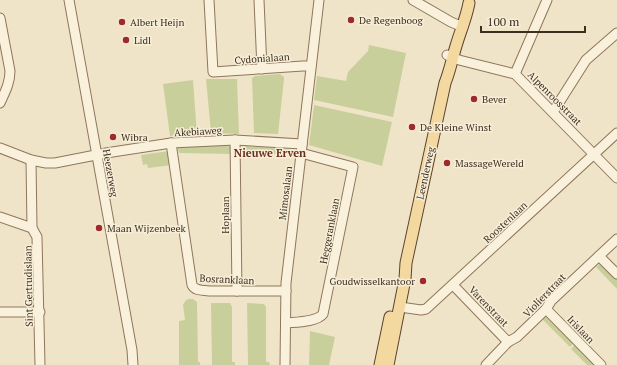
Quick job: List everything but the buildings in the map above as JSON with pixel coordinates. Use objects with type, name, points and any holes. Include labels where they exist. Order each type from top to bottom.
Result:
[{"type":"main road","name":"Leenderweg","points":[[388,365],[405,279],[406,263],[445,83],[444,70],[469,2]]},
{"type":"main road","name":"Leenderweg","points":[[380,365],[399,277],[406,263]]},
{"type":"street","name":"Heezerweg","points":[[69,0],[132,350],[133,365]]},
{"type":"street","name":"Cydonialaan","points":[[209,0],[213,72],[311,66]]},
{"type":"street","points":[[259,0],[262,69]]},
{"type":"street","name":"Mimosalaan","points":[[285,365],[286,291],[319,0]]},
{"type":"street","points":[[413,0],[460,26]]},
{"type":"street","points":[[515,74],[547,0]]},
{"type":"street","points":[[0,18],[10,71],[10,79],[0,102]]},
{"type":"street","points":[[553,112],[586,60],[617,33]]},
{"type":"street","name":"Alpenroosstraat","points":[[450,56],[459,60],[515,74],[617,178]]},
{"type":"street","name":"Roostenlaan","points":[[400,307],[421,310],[426,309],[617,133]]},
{"type":"street","name":"Akebiaweg","points":[[0,148],[31,160],[55,163],[171,143],[235,140],[302,148]]},
{"type":"street","name":"Hoplaan","points":[[235,140],[237,291]]},
{"type":"street","name":"Bosranklaan","points":[[171,143],[192,285],[194,288],[198,290],[286,291]]},
{"type":"street","name":"Heggeranklaan","points":[[286,323],[315,320],[320,318],[323,314],[353,167],[302,148]]},
{"type":"street","name":"Sint Gertrudislaan","points":[[31,160],[32,228],[37,237],[40,312],[40,365]]},
{"type":"street","points":[[0,217],[32,228]]},
{"type":"street","name":"Violierstraat","points":[[486,365],[508,342],[517,336],[546,309],[551,301],[617,239]]},
{"type":"street","points":[[599,256],[617,274]]},
{"type":"street","name":"Varenstraat","points":[[453,284],[508,342]]},
{"type":"street","name":"Irislaan","points":[[546,309],[601,365]]},
{"type":"street","points":[[0,312],[40,312]]},
{"type":"street","name":"Heezerweg","points":[[132,350],[139,365]]},
{"type":"green space","points":[[369,45],[406,53],[393,117],[314,100],[317,76],[346,81],[348,72],[368,51]]},
{"type":"green space","points":[[280,74],[284,77],[284,79],[278,134],[254,133],[252,78],[255,76]]},
{"type":"green space","points":[[206,79],[237,79],[239,134],[211,133]]},
{"type":"green space","points":[[193,80],[197,135],[170,136],[163,84]]},
{"type":"green space","points":[[314,105],[392,122],[382,166],[309,145]]},
{"type":"green space","points":[[177,146],[231,146],[231,154],[179,153]]},
{"type":"green space","points":[[242,147],[289,149],[291,152],[289,154],[242,153]]},
{"type":"green space","points":[[169,151],[172,165],[148,168],[147,164],[143,165],[141,155]]},
{"type":"green space","points":[[601,263],[617,278],[617,289],[596,267]]},
{"type":"green space","points":[[193,299],[197,302],[198,362],[200,362],[200,365],[179,365],[179,321],[185,320],[183,305],[186,300]]},
{"type":"green space","points":[[211,303],[230,303],[232,307],[232,362],[235,362],[235,365],[212,365]]},
{"type":"green space","points":[[247,303],[264,304],[266,307],[266,362],[269,362],[270,365],[248,365]]},
{"type":"green space","points":[[546,315],[575,342],[570,347],[542,319]]},
{"type":"green space","points":[[310,331],[335,337],[329,365],[309,365]]},
{"type":"green space","points":[[576,343],[597,365],[587,365],[571,349]]},
{"type":"place","name":"De Regenboog","points":[[351,20]]},
{"type":"place","name":"Albert Heijn","points":[[122,22]]},
{"type":"place","name":"Lidl","points":[[126,40]]},
{"type":"place","name":"Bever","points":[[474,99]]},
{"type":"place","name":"De Kleine Winst","points":[[412,127]]},
{"type":"place","name":"Wibra","points":[[113,137]]},
{"type":"place","name":"MassageWereld","points":[[447,163]]},
{"type":"place","name":"Maan Wijzenbeek","points":[[99,228]]},
{"type":"place","name":"Goudwisselkantoor","points":[[423,281]]},
{"type":"district","name":"Nieuwe Erven","points":[[270,153]]}]
